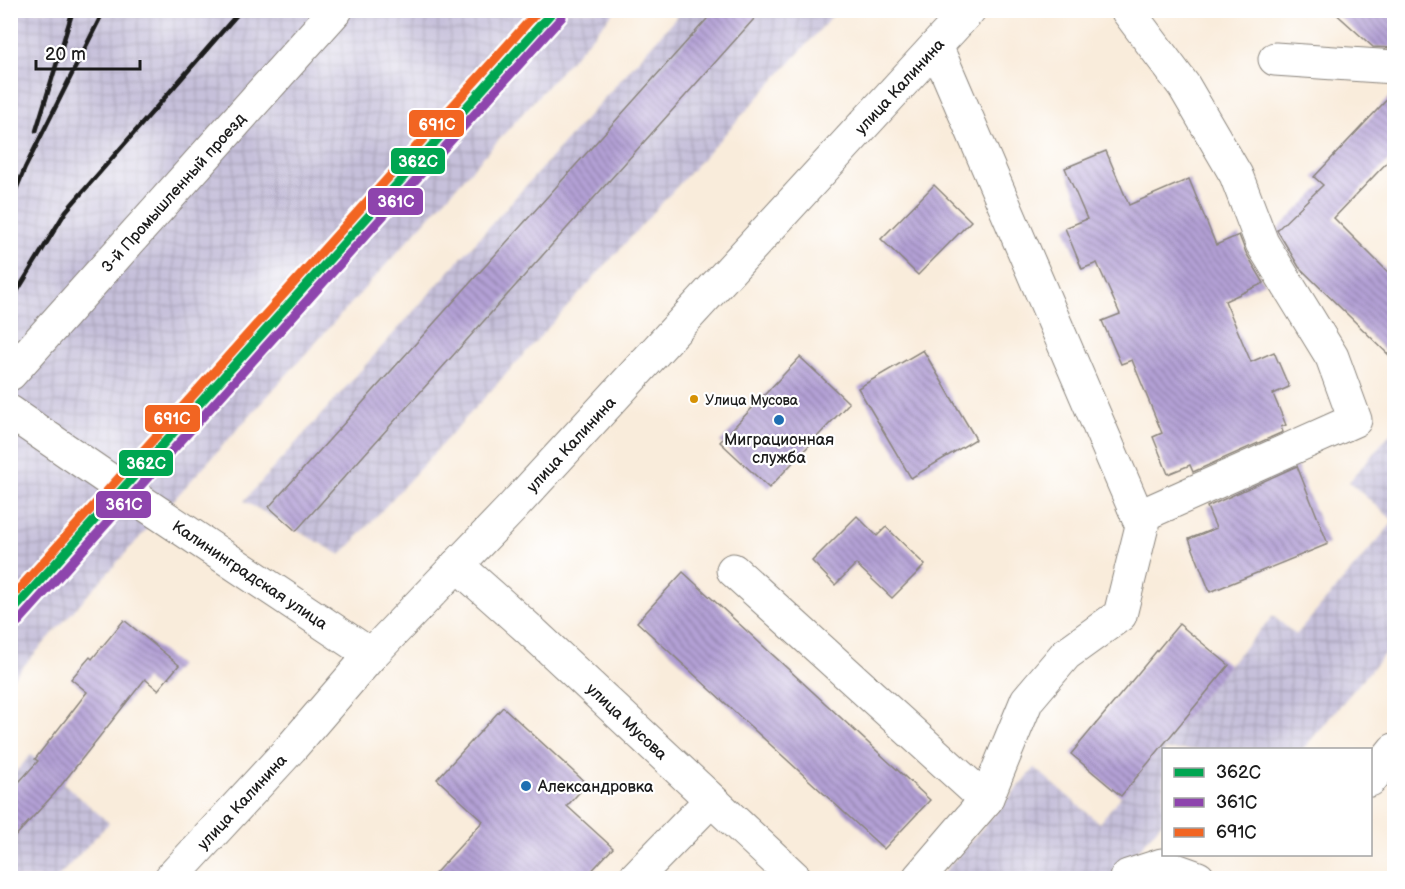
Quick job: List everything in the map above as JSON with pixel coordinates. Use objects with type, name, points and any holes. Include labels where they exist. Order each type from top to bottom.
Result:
[{"type":"street","name":"3-й Промышленный проезд","points":[[10,374],[336,10]]},
{"type":"street","name":"улица Калинина","points":[[171,879],[291,748],[371,655],[511,509],[969,10]]},
{"type":"street","points":[[1127,10],[1184,86],[1236,175],[1263,243],[1332,357],[1355,420],[1138,517]]},
{"type":"street","points":[[919,879],[986,800],[1027,700],[1066,654],[1120,615],[1142,526],[936,46]]},
{"type":"street","points":[[1275,59],[1395,67]]},
{"type":"street","name":"Калининградская улица","points":[[10,412],[371,655]]},
{"type":"street","name":"улица Мусова","points":[[457,565],[530,630],[795,879]]},
{"type":"street","points":[[733,570],[986,800]]},
{"type":"street","points":[[1372,779],[1395,750]]},
{"type":"street","points":[[635,879],[711,800]]},
{"type":"street","points":[[1126,879],[1128,876],[1162,865],[1198,879]]},
{"type":"shaded area","points":[[11,11],[615,11],[11,680]]},
{"type":"shaded area","points":[[682,11],[837,11],[341,555],[244,501]]},
{"type":"shaded area","points":[[1394,429],[1394,521],[1349,482]]},
{"type":"shaded area","points":[[1394,521],[1394,643],[1304,748],[1162,748],[1162,822],[1114,878],[939,878],[1035,768],[1099,823],[1229,665],[1273,616],[1296,635]]},
{"type":"shaded area","points":[[31,755],[109,823],[57,878],[11,878],[11,777]]},
{"type":"building","points":[[715,10],[762,10],[296,531],[269,507]]},
{"type":"building","points":[[1332,10],[1395,10],[1395,48],[1373,47]]},
{"type":"building","points":[[1395,91],[1395,154],[1334,218],[1395,279],[1395,361],[1299,267],[1277,230],[1323,185],[1314,177]]},
{"type":"building","points":[[1106,151],[1129,205],[1189,179],[1216,245],[1239,235],[1246,253],[1264,283],[1225,301],[1251,362],[1274,352],[1289,387],[1273,394],[1286,425],[1281,427],[1283,432],[1193,472],[1190,465],[1168,474],[1153,437],[1162,433],[1132,360],[1121,364],[1102,321],[1120,314],[1097,263],[1082,269],[1065,228],[1087,219],[1065,168]]},
{"type":"building","points":[[934,185],[971,221],[918,275],[881,239]]},
{"type":"building","points":[[923,350],[976,439],[911,478],[858,388]]},
{"type":"building","points":[[800,357],[849,403],[769,488],[720,442]]},
{"type":"building","points":[[1297,466],[1328,544],[1210,592],[1189,539],[1216,528],[1207,507]]},
{"type":"building","points":[[857,516],[877,536],[886,527],[925,565],[892,598],[856,564],[835,585],[812,561]]},
{"type":"building","points":[[683,572],[930,800],[884,849],[637,622]]},
{"type":"building","points":[[124,620],[179,665],[158,690],[145,679],[55,793],[10,842],[10,792],[38,761],[35,759],[87,692],[71,679],[90,657],[92,659]]},
{"type":"building","points":[[1179,624],[1229,665],[1121,796],[1071,754]]},
{"type":"building","points":[[503,707],[587,784],[567,806],[613,848],[584,879],[430,879],[483,821],[437,779]]},
{"type":"railway","points":[[36,131],[73,10]]},
{"type":"railway","points":[[10,204],[25,168],[104,10]]},
{"type":"railway","points":[[10,303],[66,211],[241,10]]},
{"type":"transit line","name":"691С","points":[[10,599],[539,10]]},
{"type":"transit line","name":"362С","points":[[10,614],[554,10]]},
{"type":"transit line","name":"361С","points":[[18,622],[562,17]]},
{"type":"place","name":"Улица Мусова","points":[[694,399]]},
{"type":"place","name":"Миграционная служба","points":[[779,420]]},
{"type":"place","name":"Александровка","points":[[526,786]]}]
